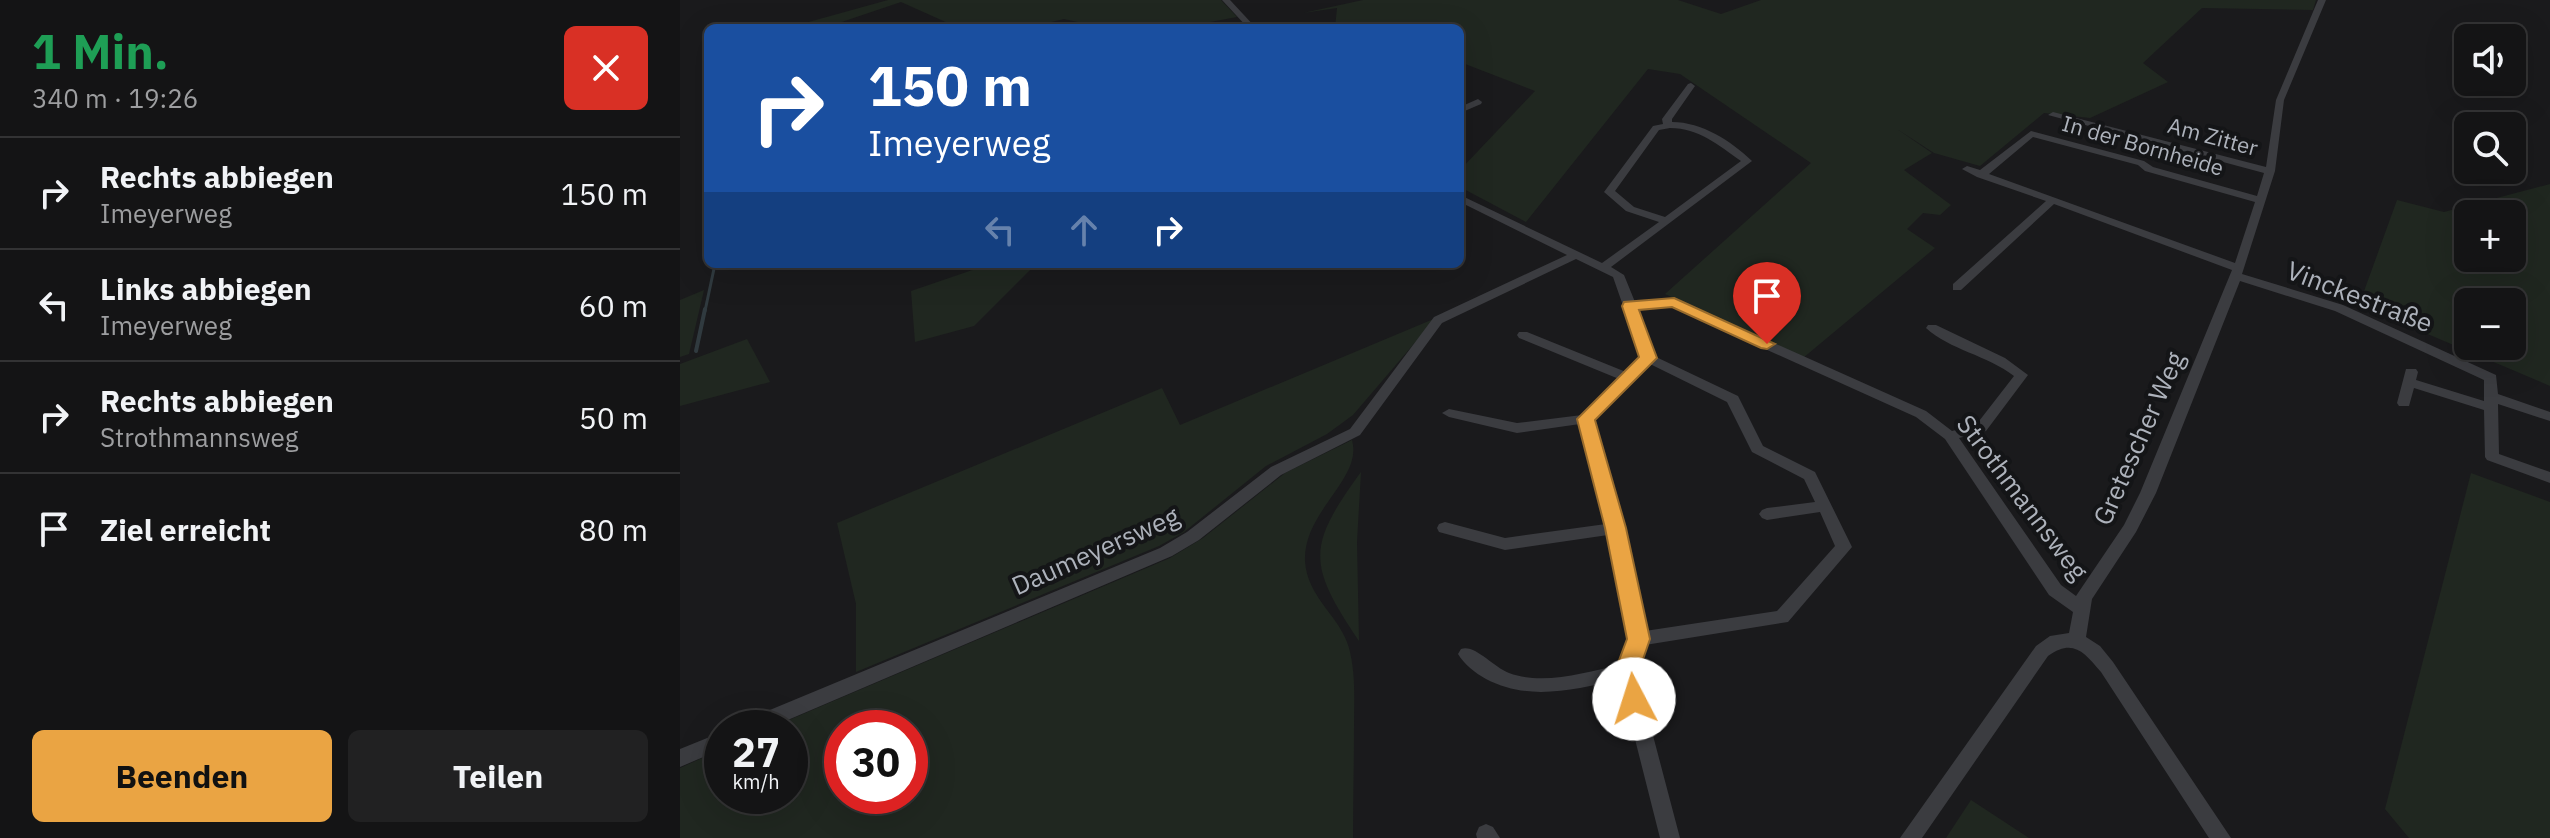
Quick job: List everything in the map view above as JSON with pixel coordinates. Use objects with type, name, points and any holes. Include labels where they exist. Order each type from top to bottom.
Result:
[{"type":"street","points":[[1226,0],[1248,24]]},
{"type":"street","name":"Gretescher Weg","points":[[2077,640],[2080,608],[2148,493],[2237,272],[2270,171],[2280,100],[2322,0]]},
{"type":"street","points":[[1668,124],[1667,119],[1691,86]]},
{"type":"street","points":[[1464,108],[1478,102]]},
{"type":"street","name":"Am Zitter","points":[[2053,115],[2270,171]]},
{"type":"street","points":[[1603,268],[1668,221],[1747,161],[1699,128],[1668,124],[1656,128],[1609,192],[1630,209],[1668,221]]},
{"type":"street","name":"In der Bornheide","points":[[1981,175],[2031,134],[2260,200]]},
{"type":"street","points":[[1967,169],[2237,272]]},
{"type":"street","points":[[1464,200],[1618,275],[1648,358],[1733,399],[1757,449],[1810,476],[1844,547],[1782,617],[1638,639]]},
{"type":"street","points":[[1957,287],[2052,201]]},
{"type":"street","name":"Daumeyersweg","points":[[790,710],[1179,544],[1276,471],[1355,432],[1438,320],[1576,255]]},
{"type":"street","name":"Vinckestraße","points":[[2237,272],[2339,308],[2475,368],[2491,378],[2492,403]]},
{"type":"street","name":"Strothmannsweg","points":[[1630,306],[1674,303],[1921,414],[1950,436],[2055,590],[2080,608]]},
{"type":"street","points":[[1932,328],[1945,337],[2009,363],[2021,375],[1981,428],[1950,436]]},
{"type":"street","points":[[1523,335],[1628,378]]},
{"type":"street","points":[[1449,413],[1517,428],[1586,419],[1648,358]]},
{"type":"street","points":[[2404,403],[2410,377],[2492,403],[2550,417]]},
{"type":"street","points":[[2492,403],[2492,457],[2550,478]]},
{"type":"street","points":[[1586,419],[1615,528],[1638,639],[1627,671],[1670,838]]},
{"type":"street","points":[[1767,514],[1824,506]]},
{"type":"street","points":[[1445,528],[1505,544],[1615,528]]},
{"type":"street","points":[[1910,838],[2042,651],[2056,641],[2077,640],[2094,651],[2107,667],[2221,838]]},
{"type":"street","points":[[1467,654],[1484,671],[1531,688],[1627,671]]},
{"type":"street","points":[[680,758],[704,748]]},
{"type":"shaded area","points":[[888,0],[1221,0],[1237,17],[1199,24],[1086,24],[1064,19],[1043,24],[950,24],[901,2],[836,24],[801,24]]},
{"type":"shaded area","points":[[1363,0],[1678,0],[1721,14],[1761,0],[2316,0],[2313,10],[2202,8],[2143,63],[2168,82],[2090,118],[2044,113],[1980,166],[1934,153],[1897,129],[1932,153],[1904,170],[1951,205],[1940,215],[1923,213],[1907,229],[1935,248],[1803,358],[1665,294],[1811,163],[1680,74],[1648,69],[1526,222],[1464,189],[1464,166],[1535,91],[1464,64],[1464,24],[1335,24],[1337,8],[1303,13]]},
{"type":"shaded area","points":[[2550,184],[2550,386],[2489,360],[2526,360],[2526,288],[2454,288],[2454,345],[2359,305],[2397,200],[2444,212],[2454,209],[2454,272],[2526,272],[2526,200],[2489,200]]},
{"type":"shaded area","points":[[978,268],[1032,268],[974,326],[915,342],[911,291]]},
{"type":"shaded area","points":[[704,290],[689,354],[680,357],[680,300]]},
{"type":"shaded area","points":[[1436,318],[1353,415],[1327,434],[1266,466],[1184,532],[1159,546],[856,672],[856,604],[837,523],[1162,388],[1180,425]]},
{"type":"shaded area","points":[[747,339],[770,382],[680,406],[680,364]]},
{"type":"shaded area","points":[[1352,440],[1353,454],[1349,468],[1313,526],[1305,561],[1312,586],[1345,637],[1351,658],[1354,677],[1353,838],[680,838],[680,768],[704,757],[704,814],[808,814],[808,712],[1170,558],[1203,538],[1285,473]]},
{"type":"shaded area","points":[[1361,472],[1357,542],[1359,641],[1330,593],[1320,555],[1331,519]]},
{"type":"shaded area","points":[[2471,473],[2550,502],[2550,838],[2409,838],[2385,809]]},
{"type":"shaded area","points":[[1971,800],[2029,838],[1946,838]]},
{"type":"waterway","points":[[705,311],[714,268]]},
{"type":"waterway","points":[[696,351],[705,309]]},
{"type":"route","points":[[1634,699],[1627,671],[1638,639],[1615,528],[1586,419],[1648,358],[1630,306],[1674,303],[1767,344]]}]
